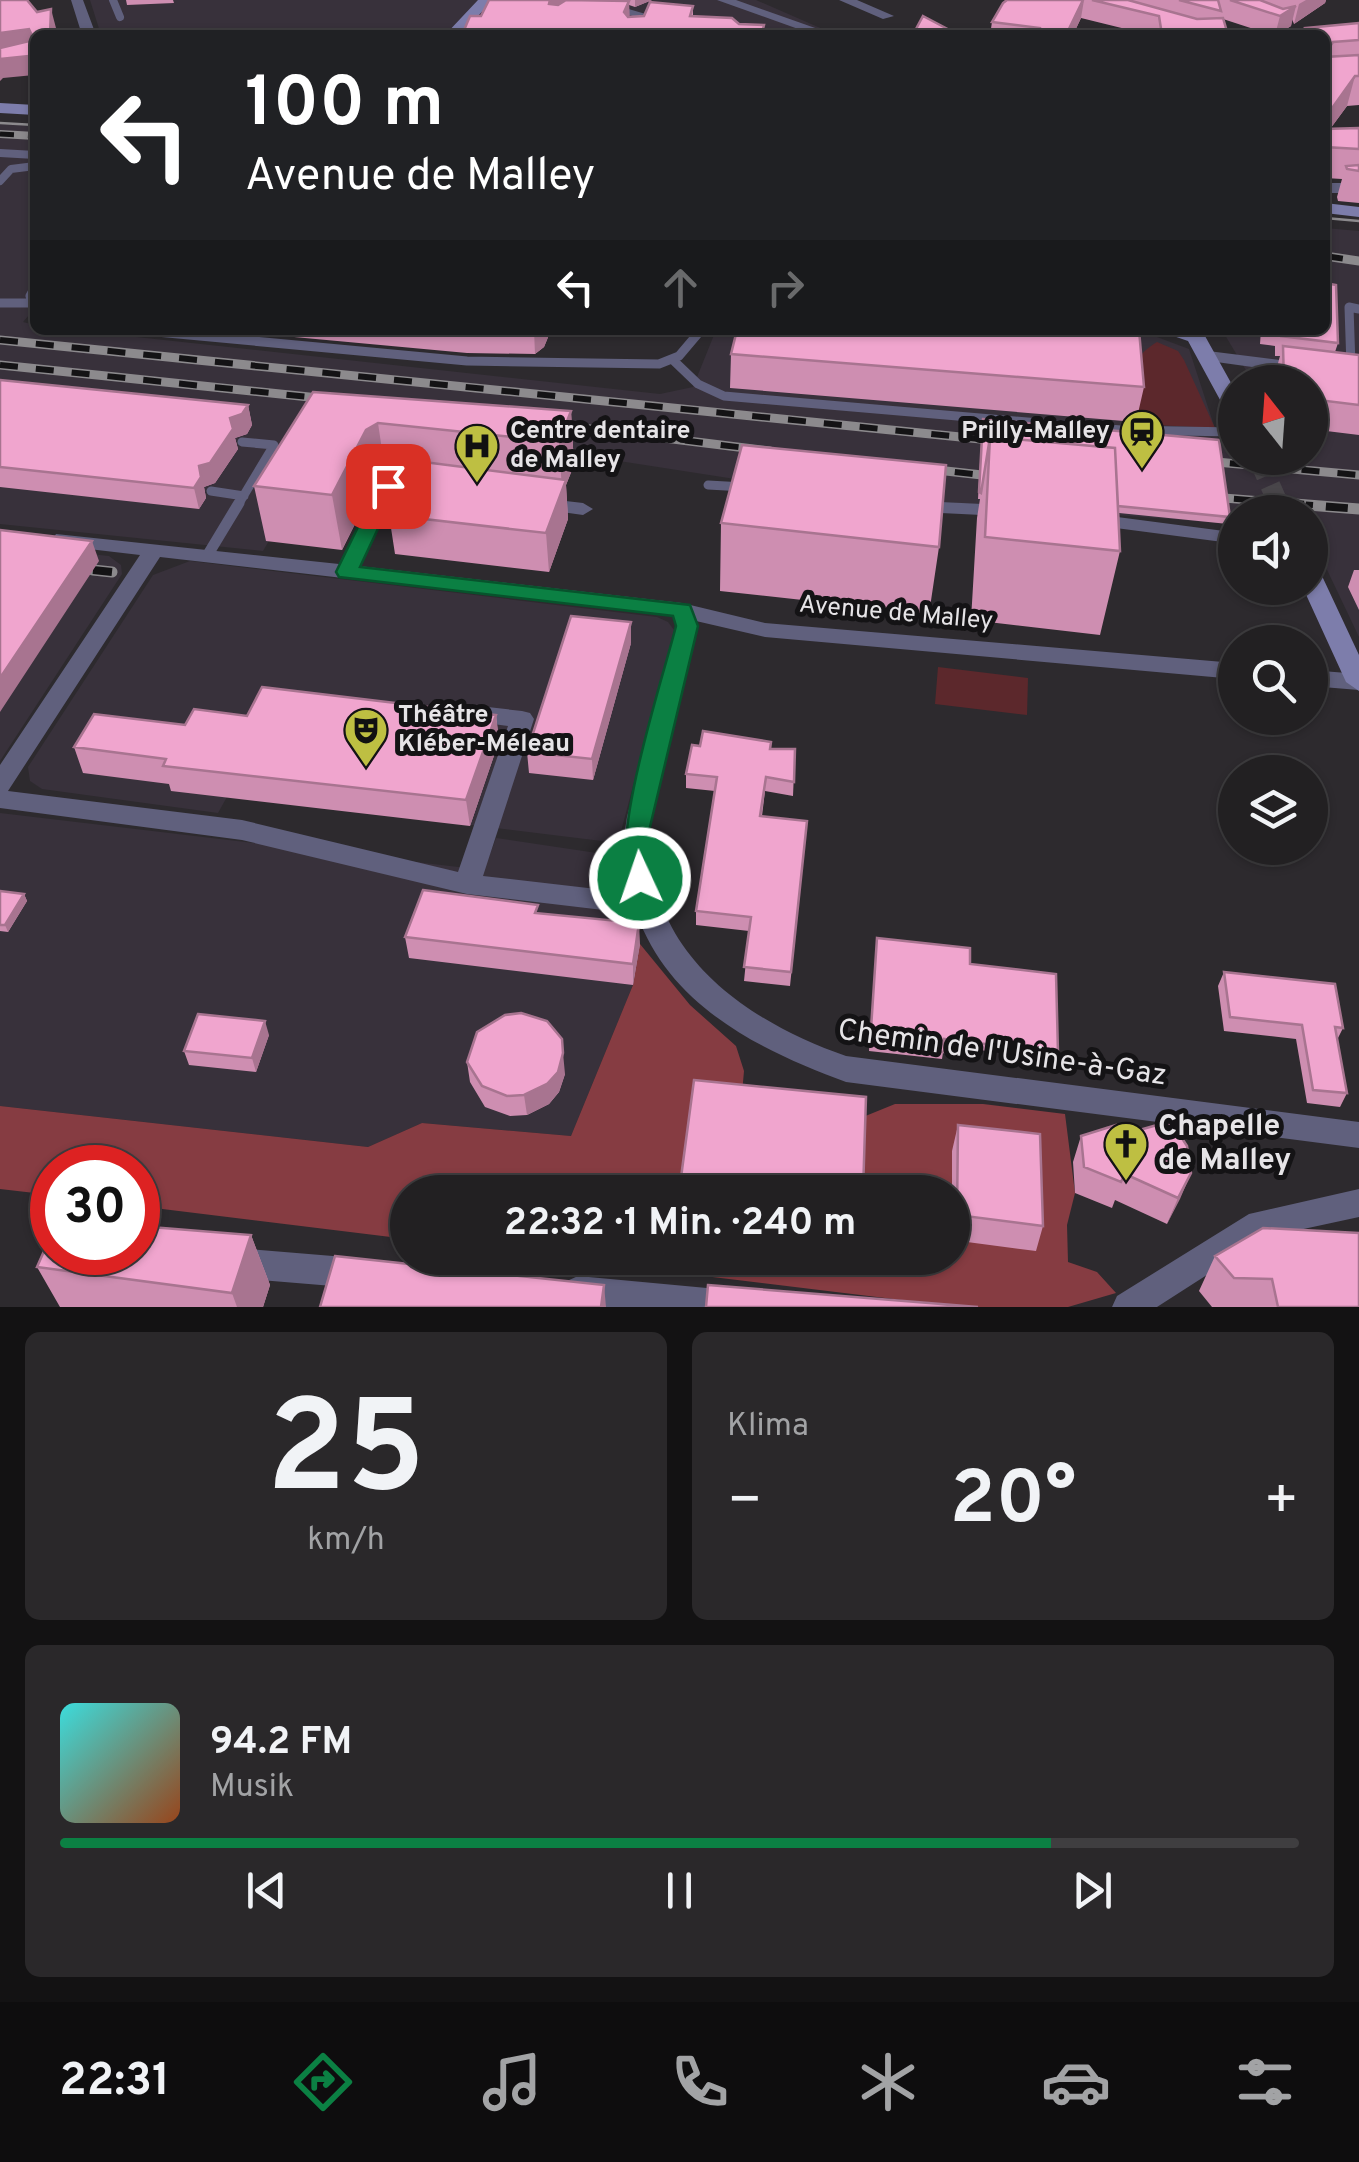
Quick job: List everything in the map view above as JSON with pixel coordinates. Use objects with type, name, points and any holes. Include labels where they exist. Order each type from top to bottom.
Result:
[{"type":"main road","points":[[457,30],[486,0]]},
{"type":"main road","points":[[0,108],[30,110]]},
{"type":"main road","points":[[1330,209],[1359,212]]},
{"type":"main road","points":[[1330,223],[1359,226]]},
{"type":"main road","points":[[1202,335],[1218,376]]},
{"type":"main road","points":[[1323,605],[1359,682]]},
{"type":"street","points":[[78,0],[88,30]]},
{"type":"street","points":[[723,0],[813,30]]},
{"type":"street","points":[[845,0],[888,16]]},
{"type":"street","points":[[582,1],[643,15],[637,30]]},
{"type":"street","points":[[1330,188],[1359,188]]},
{"type":"street","points":[[1208,356],[1355,376]]},
{"type":"street","points":[[346,572],[388,486],[460,494]]},
{"type":"street","points":[[513,500],[583,509]]},
{"type":"street","name":"Avenue de Malley","points":[[38,536],[682,610],[765,630],[1218,670]]},
{"type":"street","points":[[0,784],[154,550]]},
{"type":"street","name":"Chemin de l'Usine-à-Gaz","points":[[682,610],[687,626],[637,831],[640,878],[666,946],[689,979],[717,1006],[796,1054],[899,1079],[1359,1136]]},
{"type":"street","points":[[1328,679],[1359,682]]},
{"type":"street","points":[[451,711],[522,719],[467,884]]},
{"type":"street","points":[[0,799],[242,830],[467,884],[648,905]]},
{"type":"street","points":[[1128,1307],[1260,1224],[1359,1204]]},
{"type":"street","points":[[204,1260],[384,1275]]},
{"type":"street","points":[[542,1289],[739,1307]]},
{"type":"lane","points":[[114,0],[120,17]]},
{"type":"lane","points":[[643,15],[660,16]]},
{"type":"lane","points":[[0,152],[30,155]]},
{"type":"lane","points":[[1,178],[13,169],[30,167]]},
{"type":"lane","points":[[0,303],[30,308]]},
{"type":"lane","points":[[1355,376],[1349,307],[1359,309]]},
{"type":"lane","points":[[190,335],[466,360],[674,361],[690,348],[697,335]]},
{"type":"lane","points":[[674,361],[698,384],[724,396],[1121,430],[1218,432]]},
{"type":"lane","points":[[207,556],[274,445],[242,442]]},
{"type":"lane","points":[[708,485],[751,488]]},
{"type":"lane","points":[[210,491],[244,496]]},
{"type":"lane","points":[[925,507],[1011,511]]},
{"type":"lane","points":[[1082,518],[1218,536]]},
{"type":"shaded area","points":[[90,0],[756,0],[825,30],[99,30]]},
{"type":"shaded area","points":[[0,124],[30,126],[30,314],[23,322],[30,324],[30,335],[118,335],[660,394],[693,387],[714,335],[1152,335],[1189,349],[1218,438],[1218,475],[1328,475],[1328,365],[1243,365],[1225,335],[1330,335],[1330,228],[1359,231],[1359,637],[1328,572],[1328,495],[1218,495],[1218,523],[826,493],[341,418],[263,551],[0,524]]},
{"type":"shaded area","points":[[1157,342],[1178,351],[1215,428],[1136,424],[1134,368]]},
{"type":"shaded area","points":[[0,544],[109,556],[121,565],[122,574],[0,761]]},
{"type":"shaded area","points":[[190,561],[657,617],[668,622],[674,630],[618,843],[228,795],[218,813],[42,789],[30,781],[28,767],[153,575]]},
{"type":"shaded area","points":[[938,667],[1028,678],[1027,715],[935,704]]},
{"type":"shaded area","points":[[0,813],[484,870],[496,838],[617,856],[640,944],[633,985],[571,1136],[422,1123],[368,1147],[0,1106]]},
{"type":"shaded area","points":[[640,944],[690,1005],[736,1046],[744,1071],[741,1105],[694,1175],[390,1175],[390,1237],[160,1209],[160,1145],[30,1145],[30,1192],[0,1189],[0,1106],[368,1147],[422,1123],[571,1136],[633,985]]},
{"type":"shaded area","points":[[895,1104],[983,1104],[1065,1114],[1075,1193],[1067,1225],[1068,1262],[1097,1272],[1116,1293],[1068,1307],[959,1307],[696,1275],[970,1275],[970,1175],[861,1175],[863,1117]]},
{"type":"building","points":[[0,0],[27,0],[37,12],[51,9],[50,30],[0,33]]},
{"type":"building","points":[[489,0],[550,0],[549,4],[558,5],[566,0],[629,1],[624,12],[628,17],[644,16],[650,2],[693,6],[690,16],[732,18],[739,24],[781,30],[464,30],[470,16],[481,16]]},
{"type":"building","points":[[1083,0],[1068,30],[992,22],[1003,3]]},
{"type":"building","points":[[1092,0],[1128,0],[1197,19],[1223,18],[1227,30],[1161,30],[1159,16]]},
{"type":"building","points":[[1179,0],[1218,0],[1221,11]]},
{"type":"building","points":[[1230,0],[1260,0],[1283,9],[1296,6],[1280,16]]},
{"type":"building","points":[[923,16],[950,30],[918,30]]},
{"type":"building","points":[[1359,23],[1359,40],[1333,42],[1330,46],[1330,30],[1306,28]]},
{"type":"building","points":[[30,41],[30,63],[28,56],[0,59],[0,48]]},
{"type":"building","points":[[1359,55],[1359,76],[1355,76],[1330,111],[1330,67],[1330,57]]},
{"type":"building","points":[[1359,128],[1359,149],[1330,147],[1330,129]]},
{"type":"building","points":[[1330,284],[1336,285],[1338,343],[1281,336],[1330,335]]},
{"type":"building","points":[[736,335],[1139,335],[1144,387],[731,354]]},
{"type":"building","points":[[1283,346],[1359,355],[1359,405],[1328,401],[1328,365],[1284,365]]},
{"type":"building","points":[[0,380],[248,405],[242,414],[230,418],[233,429],[210,463],[199,466],[201,477],[194,488],[0,467]]},
{"type":"building","points":[[313,392],[571,411],[559,442],[378,423],[366,430],[332,495],[254,486]]},
{"type":"building","points":[[983,419],[1218,440],[1218,475],[1224,475],[1227,495],[1218,495],[1218,516],[1118,506],[1115,448],[990,437],[979,492]]},
{"type":"building","points":[[990,437],[1115,448],[1120,551],[985,537]]},
{"type":"building","points":[[742,445],[946,465],[939,547],[721,523]]},
{"type":"building","points":[[416,461],[566,480],[546,533],[389,515]]},
{"type":"building","points":[[0,530],[92,541],[0,678]]},
{"type":"building","points":[[571,616],[631,622],[592,759],[527,752]]},
{"type":"building","points":[[262,687],[496,715],[466,800],[163,766],[166,759],[74,747],[94,714],[185,725],[194,709],[247,716]]},
{"type":"building","points":[[703,731],[771,742],[770,749],[795,749],[794,782],[766,777],[760,816],[807,821],[791,972],[744,967],[751,917],[696,911],[717,777],[686,774],[692,745],[700,746]]},
{"type":"building","points":[[423,890],[538,905],[535,913],[639,923],[633,964],[405,937]]},
{"type":"building","points":[[0,891],[24,894],[5,925],[0,925]]},
{"type":"building","points":[[877,938],[970,948],[970,964],[1056,974],[1058,1053],[944,1039],[944,1052],[870,1044]]},
{"type":"building","points":[[1224,972],[1335,984],[1343,1028],[1335,1027],[1347,1093],[1313,1090],[1302,1025],[1230,1017]]},
{"type":"building","points":[[521,1013],[547,1021],[562,1039],[563,1053],[558,1072],[547,1084],[524,1095],[507,1096],[482,1086],[467,1062],[477,1032],[505,1015]]},
{"type":"building","points":[[198,1014],[265,1021],[252,1058],[184,1051]]},
{"type":"building","points":[[694,1080],[866,1097],[864,1175],[681,1175]]},
{"type":"building","points":[[1171,1121],[1187,1146],[1191,1173],[1178,1198],[1125,1174],[1121,1182],[1084,1167],[1081,1136],[1116,1125],[1122,1135]]},
{"type":"building","points":[[958,1125],[1040,1134],[1043,1226],[970,1217],[970,1175],[957,1175]]},
{"type":"building","points":[[160,1228],[251,1235],[232,1293],[97,1275],[160,1275]]},
{"type":"building","points":[[1263,1228],[1359,1233],[1359,1307],[1278,1307],[1272,1279],[1234,1278],[1215,1256]]},
{"type":"building","points":[[335,1256],[390,1262],[390,1275],[511,1275],[604,1285],[601,1307],[320,1307]]},
{"type":"building","points":[[708,1285],[978,1307],[706,1307]]},
{"type":"tunnel","points":[[1266,475],[1275,495]]},
{"type":"tram line","points":[[0,123],[30,125]]},
{"type":"tram line","points":[[1330,218],[1359,221]]},
{"type":"railway","points":[[0,134],[30,136]]},
{"type":"railway","points":[[1330,257],[1359,261]]},
{"type":"railway","points":[[0,340],[1010,442]]},
{"type":"railway","points":[[0,365],[338,400]]},
{"type":"railway","points":[[542,423],[770,451]]},
{"type":"railway","points":[[1194,460],[1359,475]]},
{"type":"railway","points":[[919,468],[1009,478]]},
{"type":"railway","points":[[1198,496],[1218,498]]},
{"type":"railway","points":[[1328,507],[1359,509]]},
{"type":"railway","points":[[93,570],[112,572]]},
{"type":"place","name":"Prilly-Malley","points":[[1142,470]]},
{"type":"place","name":"Centre dentaire de Malley","points":[[477,484]]},
{"type":"place","name":"Théâtre Kléber-Méleau","points":[[366,768]]},
{"type":"place","name":"Chapelle de Malley","points":[[1126,1182]]},
{"type":"route","points":[[388,486],[346,572],[682,610],[687,626],[637,831],[640,878]]}]
